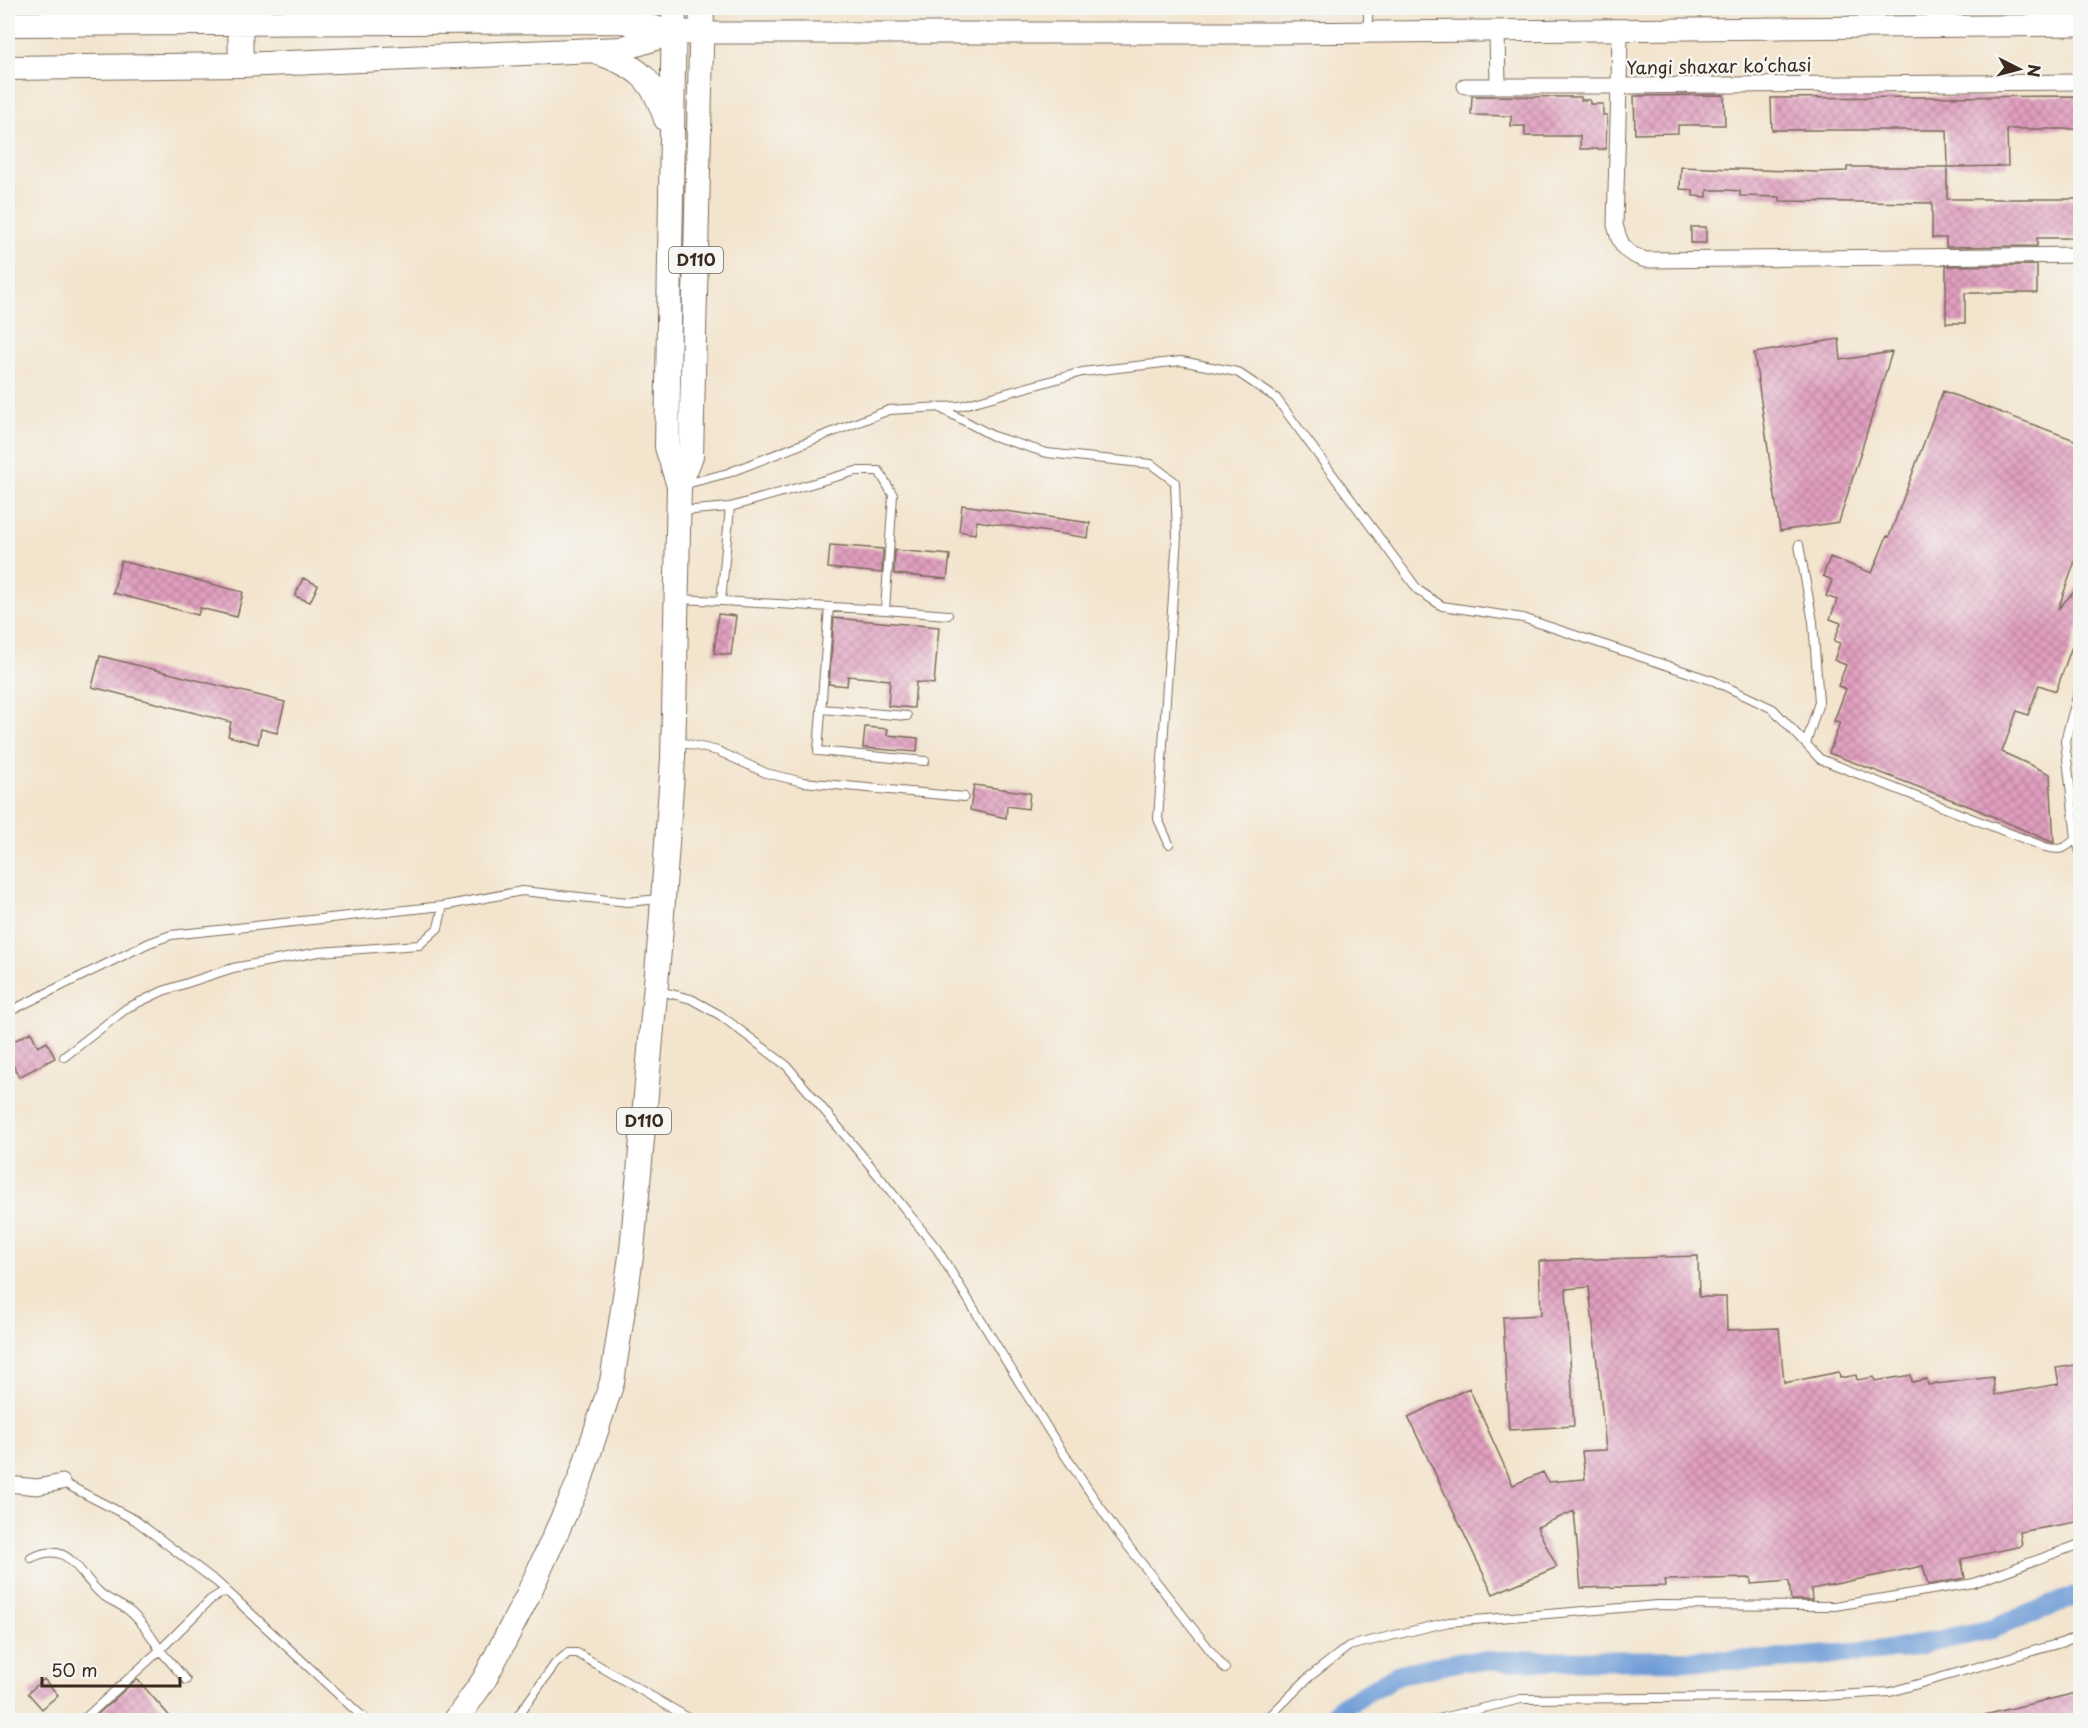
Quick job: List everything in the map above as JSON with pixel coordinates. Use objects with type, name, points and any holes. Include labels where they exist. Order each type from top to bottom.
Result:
[{"type":"main road","points":[[589,21],[616,8]]},
{"type":"main road","name":"D110","points":[[456,1720],[484,1680],[527,1597],[580,1480],[612,1382],[632,1250],[656,989],[674,741],[679,486],[667,447],[674,8]]},
{"type":"main road","name":"D110","points":[[679,486],[691,456],[702,8]]},
{"type":"main road","points":[[8,24],[623,21],[673,33],[1368,33],[2080,25]]},
{"type":"main road","points":[[240,22],[241,65]]},
{"type":"main road","points":[[8,68],[241,65],[621,49],[673,33]]},
{"type":"main road","points":[[591,50],[626,62],[657,91],[672,137]]},
{"type":"street","points":[[1465,86],[1619,86],[1620,31]]},
{"type":"street","points":[[1497,32],[1498,86]]},
{"type":"street","name":"Yangi shaxar koʻchasi","points":[[2080,82],[1619,86],[1615,225],[1621,244],[1630,255],[1646,260],[2080,255]]},
{"type":"street","points":[[8,1484],[37,1487],[62,1482]]},
{"type":"lane","points":[[1368,8],[1368,33]]},
{"type":"lane","points":[[679,486],[728,473],[889,410],[960,406],[1082,372],[1181,361],[1237,372],[1276,398],[1418,590],[1442,606],[1523,618],[1714,681],[1773,709],[1820,759],[2057,851],[2068,846],[2076,838]]},
{"type":"lane","points":[[940,408],[993,436],[1047,453],[1151,464],[1175,482],[1177,536],[1158,819],[1169,844]]},
{"type":"lane","points":[[679,511],[730,507],[856,471],[879,471],[893,495],[885,610]]},
{"type":"lane","points":[[722,601],[730,507]]},
{"type":"lane","points":[[1799,545],[1813,622],[1819,702],[1806,744]]},
{"type":"lane","points":[[678,599],[948,615]]},
{"type":"lane","points":[[829,607],[818,751],[925,761]]},
{"type":"lane","points":[[2080,686],[2065,741],[2076,838],[2080,852]]},
{"type":"lane","points":[[821,709],[907,716]]},
{"type":"lane","points":[[674,741],[718,751],[766,773],[802,782],[964,797]]},
{"type":"lane","points":[[8,1012],[149,943],[171,935],[443,906],[522,891],[628,902],[663,899]]},
{"type":"lane","points":[[64,1057],[127,1008],[164,991],[232,968],[319,952],[419,945],[438,928],[443,906]]},
{"type":"lane","points":[[656,989],[691,999],[720,1015],[787,1066],[937,1249],[1056,1442],[1117,1532],[1225,1669]]},
{"type":"lane","points":[[62,1482],[135,1520],[226,1590],[366,1720]]},
{"type":"lane","points":[[1266,1720],[1309,1677],[1349,1646],[1449,1622],[1658,1605],[1835,1606],[1974,1583],[2080,1544]]},
{"type":"lane","points":[[31,1558],[46,1551],[64,1554],[83,1572],[100,1594],[128,1610],[144,1626],[160,1650],[186,1680]]},
{"type":"lane","points":[[84,1720],[210,1600],[226,1590]]},
{"type":"lane","points":[[1434,1720],[1521,1699],[1804,1697],[1890,1692],[2064,1642],[2080,1634]]},
{"type":"lane","points":[[515,1720],[555,1664],[568,1653],[577,1653],[692,1720]]},
{"type":"lane","points":[[1469,1711],[1469,1720]]},
{"type":"building","points":[[1724,95],[1725,125],[1678,125],[1678,133],[1635,134],[1634,96]]},
{"type":"building","points":[[1472,96],[1581,97],[1581,100],[1590,100],[1590,104],[1603,104],[1603,115],[1607,115],[1606,149],[1580,149],[1580,136],[1525,136],[1525,126],[1511,126],[1511,116],[1471,115]]},
{"type":"building","points":[[2080,96],[2080,129],[2007,129],[2008,166],[1948,167],[1947,130],[1772,130],[1771,98]]},
{"type":"building","points":[[1681,167],[1815,172],[1847,171],[1847,167],[1947,167],[1947,199],[2080,199],[2080,238],[2037,238],[2037,246],[1946,247],[1946,238],[1932,238],[1932,203],[1780,201],[1780,197],[1740,196],[1740,191],[1725,190],[1707,190],[1707,197],[1693,196],[1693,190],[1680,189]]},
{"type":"building","points":[[1691,227],[1706,227],[1706,243],[1691,243]]},
{"type":"building","points":[[2037,265],[2037,293],[1965,293],[1965,323],[1946,323],[1946,266]]},
{"type":"building","points":[[1839,339],[1841,360],[1892,352],[1839,522],[1780,531],[1754,353]]},
{"type":"building","points":[[1943,391],[2080,442],[2080,547],[2058,609],[2080,585],[2080,624],[2056,691],[2039,685],[2028,715],[2017,711],[2002,752],[2050,774],[2054,843],[1971,807],[1829,753],[1840,722],[1834,721],[1846,689],[1838,686],[1846,665],[1834,660],[1840,643],[1834,641],[1841,623],[1830,619],[1837,600],[1826,596],[1832,580],[1823,576],[1830,557],[1872,573],[1887,536],[1889,537]]},
{"type":"building","points":[[962,505],[1090,523],[1088,538],[977,521],[975,534],[959,531]]},
{"type":"building","points":[[830,545],[883,549],[882,573],[828,568]]},
{"type":"building","points":[[895,550],[950,555],[947,579],[894,574]]},
{"type":"building","points":[[121,561],[243,592],[237,617],[200,608],[198,615],[113,593]]},
{"type":"building","points":[[303,578],[318,585],[310,602],[295,596]]},
{"type":"building","points":[[718,614],[736,616],[731,655],[714,653]]},
{"type":"building","points":[[834,618],[939,627],[934,684],[916,682],[914,708],[888,706],[890,680],[848,676],[847,686],[829,684]]},
{"type":"building","points":[[100,656],[285,702],[277,733],[261,729],[258,744],[228,736],[231,722],[92,687]]},
{"type":"building","points":[[865,727],[888,729],[887,735],[918,738],[917,752],[863,748]]},
{"type":"building","points":[[974,785],[1030,793],[1028,809],[1007,806],[1006,818],[970,810]]},
{"type":"building","points":[[31,1032],[38,1047],[47,1042],[55,1058],[19,1077],[8,1055],[8,1044]]},
{"type":"building","points":[[1698,1256],[1699,1297],[1726,1297],[1727,1330],[1779,1328],[1784,1383],[1839,1372],[1840,1378],[1856,1375],[1857,1380],[1874,1377],[1875,1381],[1911,1375],[1912,1382],[1927,1379],[1928,1385],[1993,1377],[1995,1395],[2059,1384],[2056,1368],[2075,1365],[2076,1370],[2080,1370],[2080,1501],[2074,1502],[2077,1522],[2020,1532],[2022,1546],[1961,1559],[1965,1578],[1928,1585],[1923,1566],[1811,1589],[1812,1600],[1791,1600],[1789,1581],[1751,1584],[1751,1578],[1664,1580],[1665,1586],[1581,1588],[1574,1511],[1537,1527],[1557,1567],[1493,1594],[1408,1417],[1469,1388],[1513,1485],[1543,1472],[1548,1482],[1585,1479],[1582,1451],[1606,1450],[1589,1287],[1566,1289],[1574,1426],[1509,1430],[1503,1317],[1541,1315],[1539,1261]]},
{"type":"building","points":[[44,1679],[58,1695],[42,1709],[28,1693]]},
{"type":"building","points":[[137,1679],[173,1720],[91,1720]]},
{"type":"building","points":[[2080,1692],[2080,1720],[1985,1720],[1984,1715]]},
{"type":"waterway","points":[[1330,1720],[1341,1707],[1399,1674],[1463,1661],[1769,1660],[1899,1649],[1992,1629],[2080,1594]]}]
